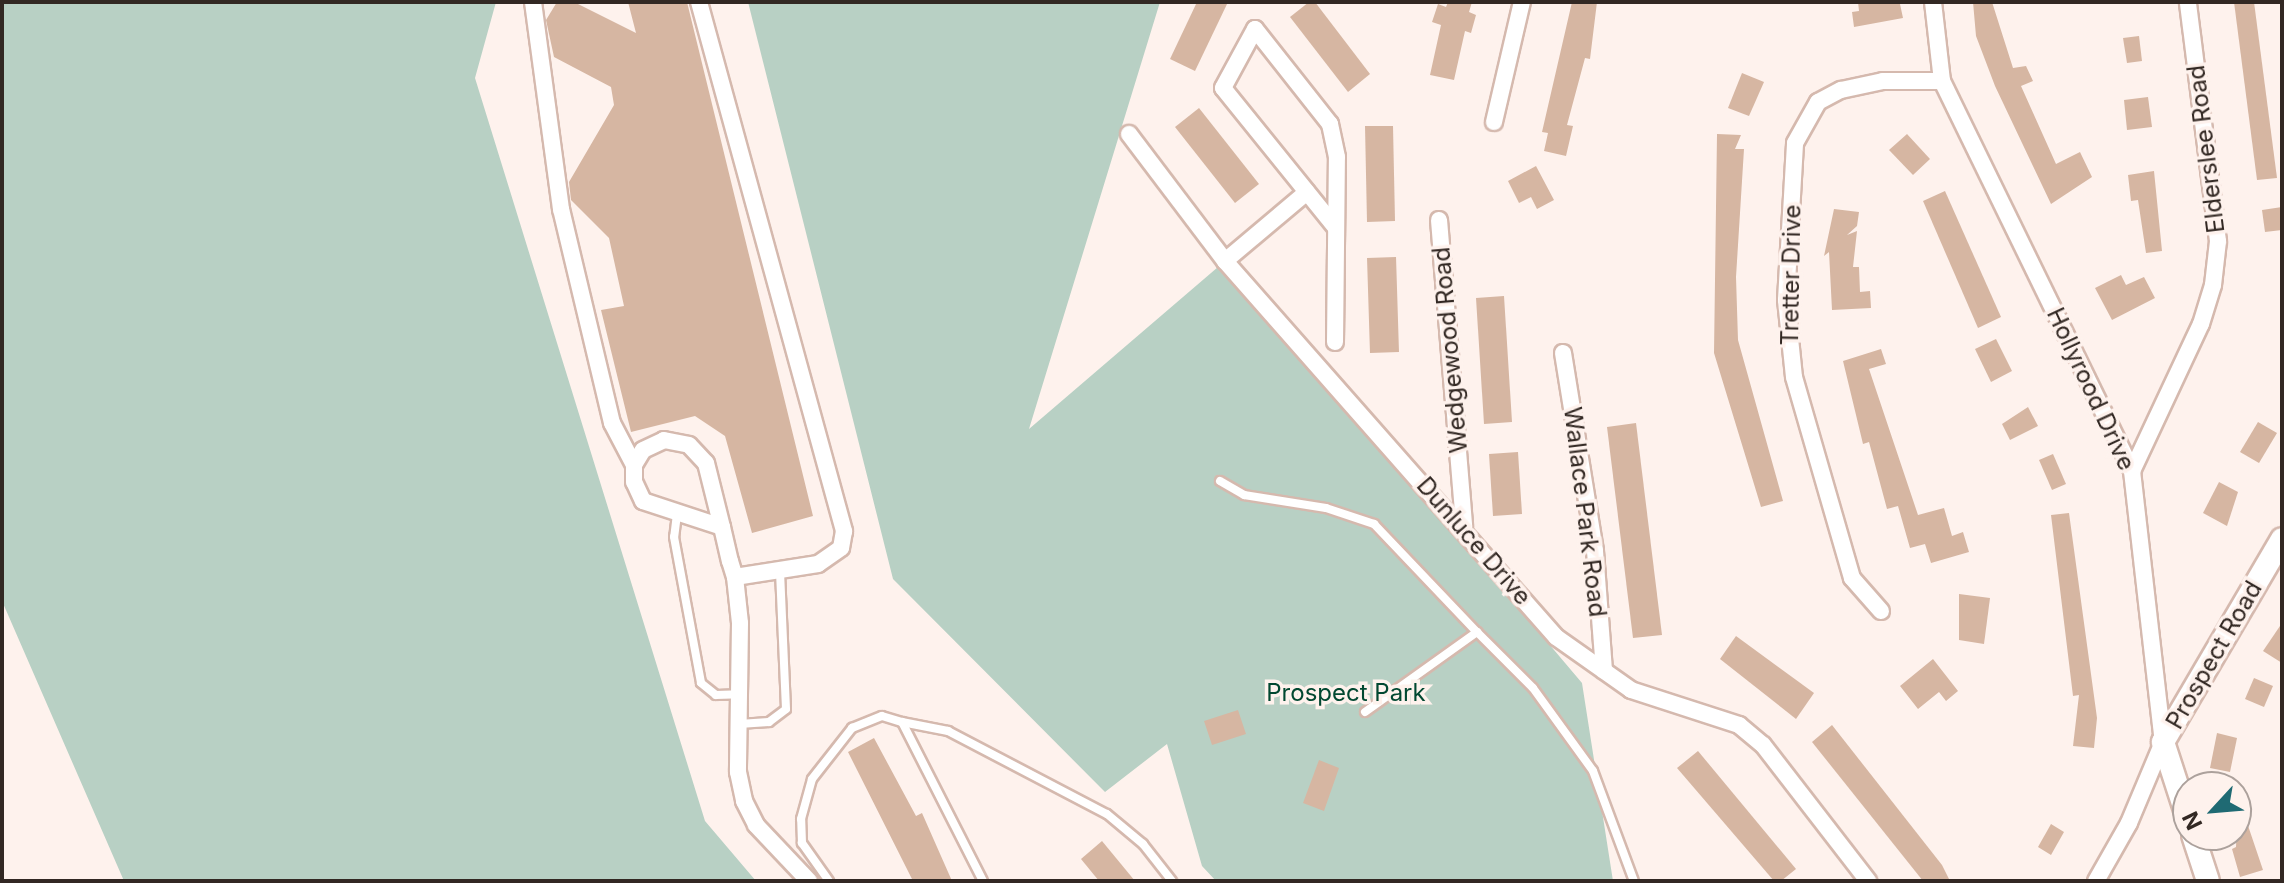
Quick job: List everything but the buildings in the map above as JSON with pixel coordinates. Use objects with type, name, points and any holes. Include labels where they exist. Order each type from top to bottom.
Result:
[{"type":"street","points":[[533,2],[561,209],[612,423],[634,465],[634,482],[643,501],[722,527]]},
{"type":"street","points":[[699,2],[844,531],[841,548],[829,559],[735,577]]},
{"type":"street","points":[[1494,122],[1522,2]]},
{"type":"street","name":"Hollyrood Drive","points":[[1933,2],[1942,81],[2132,471],[2163,742],[2129,823],[2096,881]]},
{"type":"street","name":"Elderslee Road","points":[[2132,471],[2201,324],[2213,285],[2218,241],[2188,2]]},
{"type":"street","points":[[1335,342],[1337,157],[1330,124],[1255,29],[1223,88],[1336,228]]},
{"type":"street","name":"Tretter Drive","points":[[1881,611],[1852,578],[1794,377],[1786,300],[1795,143],[1818,102],[1841,90],[1883,81],[1942,81]]},
{"type":"street","name":"Dunluce Drive","points":[[1129,134],[1225,261],[1464,527],[1556,637],[1631,690],[1739,725],[1763,745],[1868,881]]},
{"type":"street","points":[[1225,261],[1307,192]]},
{"type":"street","name":"Wedgewood Road","points":[[1439,220],[1464,527]]},
{"type":"street","name":"Wallace Park Road","points":[[1563,353],[1595,551],[1604,671]]},
{"type":"street","points":[[634,465],[643,450],[664,440],[689,445],[706,463],[735,577],[738,772],[744,801],[756,825],[809,881]]},
{"type":"street","name":"Prospect Road","points":[[2172,771],[2163,742],[2282,539]]},
{"type":"street","points":[[2198,851],[2208,881]]},
{"type":"lane","points":[[1220,481],[1244,495],[1326,508],[1374,524],[1533,688],[1593,771],[1634,881]]},
{"type":"lane","points":[[677,514],[674,537],[701,683],[716,695],[739,694]]},
{"type":"lane","points":[[738,724],[769,722],[786,709],[780,570]]},
{"type":"lane","points":[[1365,712],[1477,632]]},
{"type":"lane","points":[[829,881],[802,843],[801,819],[812,779],[852,728],[882,716],[948,731],[1107,814],[1143,844],[1172,881]]},
{"type":"lane","points":[[902,722],[983,881]]},
{"type":"green space","points":[[2,2],[496,2],[475,78],[705,821],[756,881],[124,881],[2,601]]},
{"type":"green space","name":"Prospect Park","points":[[748,2],[1160,2],[1029,429],[1225,261],[1582,683],[1613,881],[1216,881],[1202,866],[1167,744],[1105,792],[893,579]]}]
